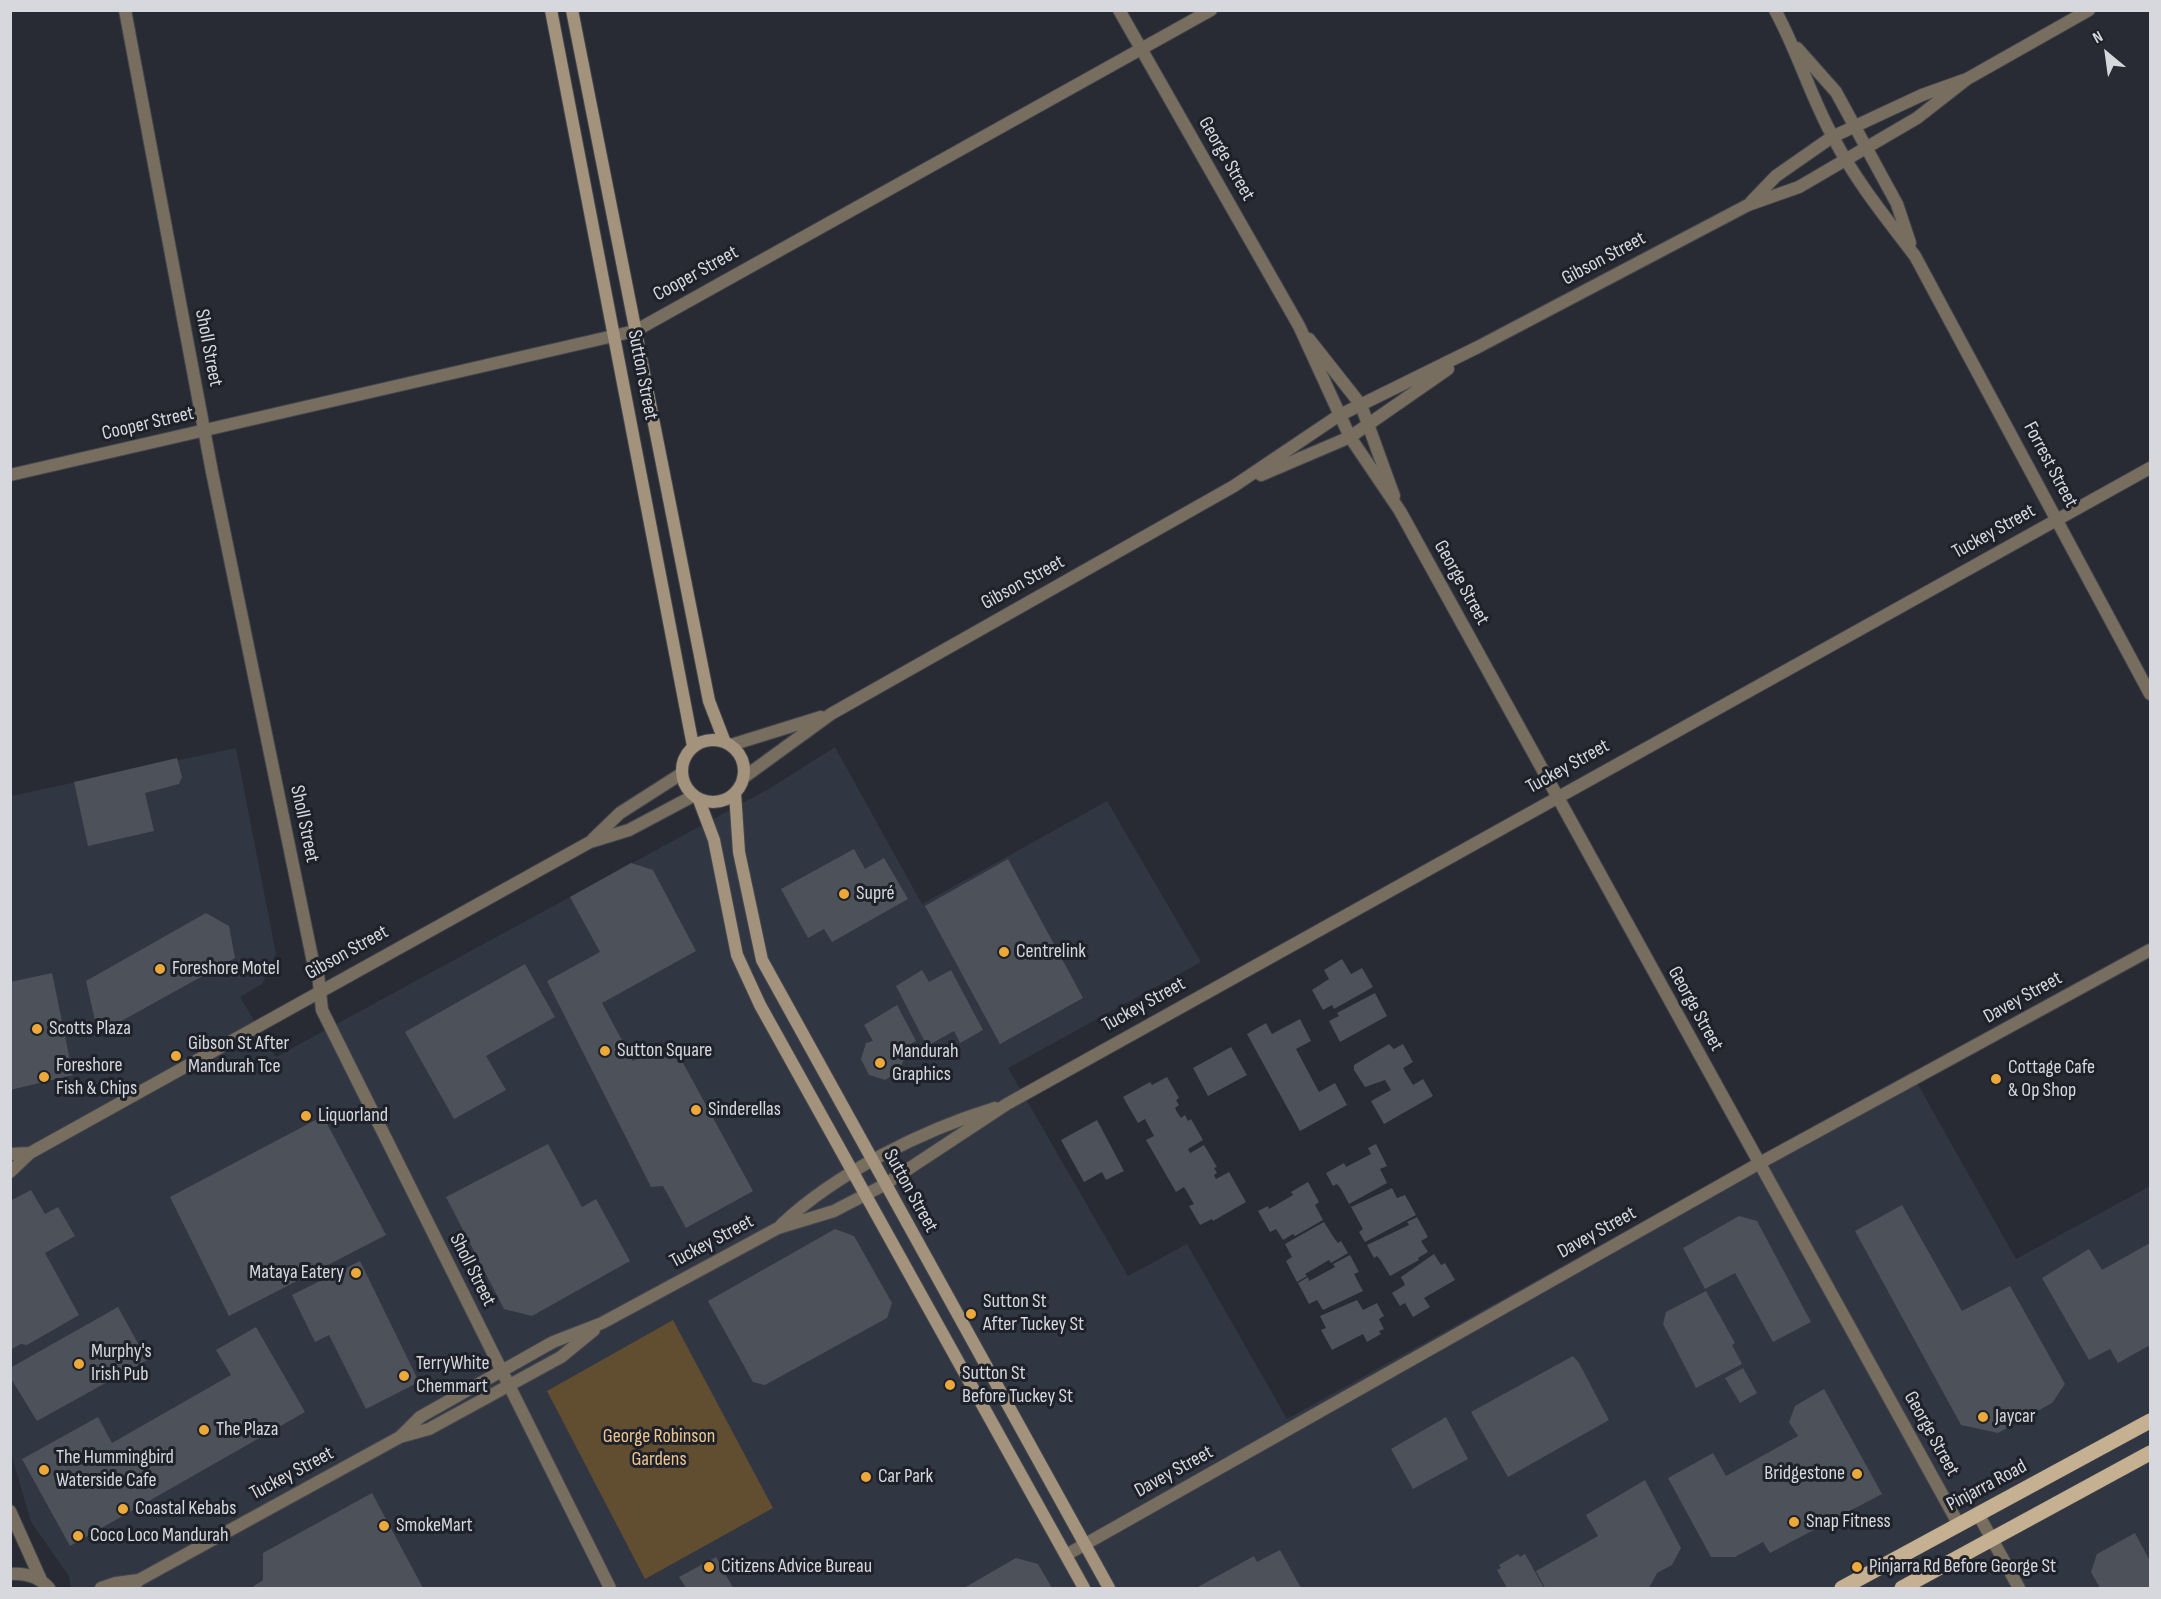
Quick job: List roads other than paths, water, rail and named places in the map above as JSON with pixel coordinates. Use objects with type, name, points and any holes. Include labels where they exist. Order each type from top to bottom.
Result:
[{"type":"main road","name":"Sutton Street","points":[[551,10],[693,746]]},
{"type":"main road","name":"Sutton Street","points":[[572,10],[709,701],[727,742]]},
{"type":"main road","points":[[704,741],[727,742],[742,760],[743,778],[735,793],[718,802],[696,798],[683,783],[681,774],[682,763],[693,746],[704,741]]},
{"type":"main road","name":"Sutton Street","points":[[735,793],[739,852],[762,960],[884,1185],[1109,1588]]},
{"type":"main road","name":"Sutton Street","points":[[696,798],[714,840],[737,955],[760,1005],[1084,1588]]},
{"type":"main road","name":"Pinjarra Road","points":[[1842,1588],[2151,1421]]},
{"type":"main road","points":[[1902,1588],[2151,1453]]},
{"type":"street","name":"Sholl Street","points":[[125,10],[204,431],[320,991],[322,1010],[610,1588]]},
{"type":"street","name":"George Street","points":[[1119,10],[1299,326],[1338,416],[1400,511],[1959,1525]]},
{"type":"street","name":"Cooper Street","points":[[10,475],[635,331],[1210,10]]},
{"type":"street","name":"Forrest Street","points":[[1775,10],[1793,44],[1808,88],[1845,159],[1915,256],[2151,694]]},
{"type":"street","name":"Gibson Street","points":[[1748,205],[1776,176],[1833,137],[1922,95],[1967,78],[2089,10]]},
{"type":"street","name":"Forrest Street","points":[[1793,44],[1832,87],[1855,126],[1897,204],[1915,256]]},
{"type":"street","name":"Gibson Street","points":[[743,778],[831,714],[1234,486],[1338,416],[1478,347],[1748,205],[1799,187],[1917,118],[1967,78]]},
{"type":"street","name":"George Street","points":[[1299,326],[1361,405],[1370,424],[1400,511]]},
{"type":"street","name":"Gibson Street","points":[[1234,486],[1350,437],[1478,347]]},
{"type":"street","name":"Tuckey Street","points":[[400,1437],[420,1417],[553,1342],[602,1323],[778,1228],[834,1211],[884,1185],[1007,1104],[1556,796],[2151,468]]},
{"type":"street","name":"Gibson Street","points":[[727,742],[831,714]]},
{"type":"street","name":"Gibson Street","points":[[590,842],[620,813],[681,774]]},
{"type":"street","name":"Gibson Street","points":[[10,1172],[30,1153],[590,842],[629,830],[696,798]]},
{"type":"street","name":"Davey Street","points":[[1066,1555],[1758,1164],[2151,950]]},
{"type":"street","name":"Tuckey Street","points":[[778,1228],[822,1189],[950,1122],[1007,1104]]},
{"type":"street","name":"Gibson Street","points":[[10,1154],[30,1153]]},
{"type":"street","name":"Tuckey Street","points":[[101,1588],[117,1583],[136,1584],[400,1437],[429,1429],[561,1357],[602,1323]]},
{"type":"street","points":[[10,1511],[45,1584]]},
{"type":"street","points":[[1978,1514],[2019,1588]]},
{"type":"street","points":[[10,1574],[21,1573],[45,1584]]},
{"type":"place","name":"Supré","points":[[844,894]]},
{"type":"place","name":"Centrelink","points":[[1004,952]]},
{"type":"place","name":"Foreshore Motel","points":[[160,969]]},
{"type":"place","name":"Scotts Plaza","points":[[37,1029]]},
{"type":"place","name":"Sutton Square","points":[[605,1051]]},
{"type":"place","name":"Gibson St After Mandurah Tce","points":[[176,1056]]},
{"type":"place","name":"Mandurah Graphics","points":[[880,1063]]},
{"type":"place","name":"Foreshore Fish & Chips","points":[[44,1077]]},
{"type":"place","name":"Cottage Cafe & Op Shop","points":[[1996,1079]]},
{"type":"place","name":"Sinderellas","points":[[696,1110]]},
{"type":"place","name":"Liquorland","points":[[306,1116]]},
{"type":"place","name":"Mataya Eatery","points":[[356,1273]]},
{"type":"place","name":"Sutton St After Tuckey St","points":[[971,1314]]},
{"type":"place","name":"Murphy's Irish Pub","points":[[79,1364]]},
{"type":"place","name":"TerryWhite Chemmart","points":[[404,1376]]},
{"type":"place","name":"Sutton St Before Tuckey St","points":[[950,1385]]},
{"type":"place","name":"Jaycar","points":[[1983,1417]]},
{"type":"place","name":"The Plaza","points":[[204,1430]]},
{"type":"place","name":"The Hummingbird Waterside Cafe","points":[[44,1470]]},
{"type":"place","name":"Bridgestone","points":[[1857,1474]]},
{"type":"place","name":"Car Park","points":[[866,1477]]},
{"type":"place","name":"Coastal Kebabs","points":[[123,1509]]},
{"type":"place","name":"Snap Fitness","points":[[1794,1522]]},
{"type":"place","name":"SmokeMart","points":[[384,1526]]},
{"type":"place","name":"Coco Loco Mandurah","points":[[78,1536]]},
{"type":"place","name":"Citizens Advice Bureau","points":[[709,1567]]},
{"type":"place","name":"Pinjarra Rd Before George St","points":[[1857,1567]]},
{"type":"park label","name":"George Robinson Gardens","points":[[659,1448]]}]
